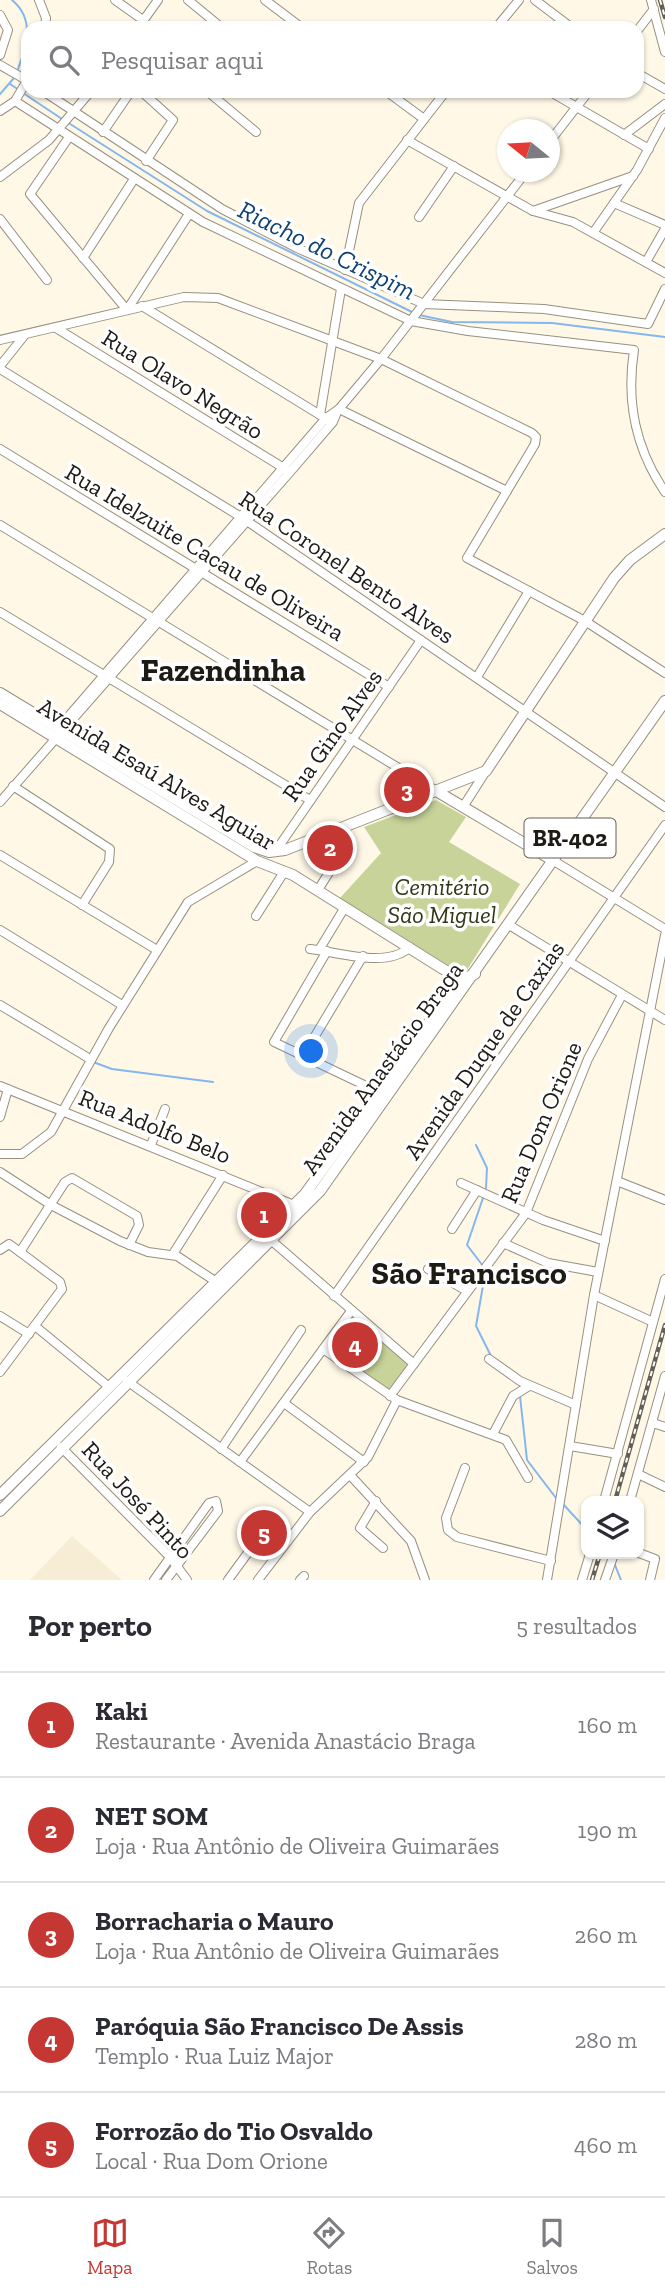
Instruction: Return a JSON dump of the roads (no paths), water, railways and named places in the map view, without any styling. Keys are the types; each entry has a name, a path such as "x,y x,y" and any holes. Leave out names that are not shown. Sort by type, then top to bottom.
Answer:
{"main road":[{"path":"486,771 585,621 630,560 665,534"},
{"name":"Avenida Esaú Alves Aguiar","path":"0,693 58,734"},
{"name":"Avenida Anastácio Braga","path":"0,1511 127,1381 320,1191 339,1158 475,974 665,701"},
{"name":"Avenida Esaú Alves Aguiar","path":"0,704 58,734 159,795 254,847 275,852 294,848 486,771"},
{"path":"438,792 554,861"},
{"name":"Avenida Esaú Alves Aguiar","path":"159,795 257,861 288,873 318,890 451,974"},
{"path":"288,873 287,864 294,848"},
{"path":"257,861 275,852"},
{"path":"451,974 465,978 475,974"},
{"name":"Avenida Anastácio Braga","path":"384,1095 448,996 451,974"},
{"name":"Avenida Anastácio Braga","path":"0,1494 339,1158"}],"street":[{"path":"39,0 46,21"},
{"path":"115,0 138,21"},
{"path":"143,21 158,0"},
{"path":"188,0 214,21"},
{"path":"265,0 293,21"},
{"path":"502,21 519,0"},
{"path":"535,0 563,21"},
{"path":"651,0 665,52"},
{"path":"644,22 654,9"},
{"path":"0,15 8,30 0,55"},
{"path":"0,65 21,85"},
{"path":"644,77 665,89"},
{"path":"0,111 21,89"},
{"path":"32,98 59,130 189,214 411,321 468,331 634,350 630,375 632,415 646,460 665,492"},
{"path":"54,98 222,209 345,270 424,304 536,308 648,324 665,289"},
{"path":"0,177 26,160 59,130 86,98"},
{"path":"103,132 126,98"},
{"path":"146,161 173,120 149,98"},
{"path":"215,98 256,132"},
{"path":"395,98 424,120"},
{"path":"345,270 359,203 441,98"},
{"path":"561,98 649,149"},
{"path":"560,128 584,98"},
{"path":"624,135 665,104"},
{"path":"593,233 634,176 665,118"},
{"path":"69,137 30,194 127,310"},
{"path":"407,140 533,211 567,219 665,273"},
{"path":"419,217 454,166"},
{"path":"533,211 634,176"},
{"path":"83,258 134,179"},
{"path":"0,802 58,734 74,722 107,677 287,470 326,418 339,409 381,359 518,182"},
{"path":"614,203 665,227 646,262"},
{"path":"127,310 189,214"},
{"path":"0,219 47,280"},
{"path":"326,418 341,289"},
{"path":"0,340 184,297 218,298 381,359 537,437 467,558 585,621 665,673"},
{"path":"142,306 326,418"},
{"name":"Rua Olavo Negrão","path":"55,328 287,470"},
{"path":"0,368 25,335"},
{"name":"Rua Coronel Bento Alves","path":"0,368 244,520 665,807"},
{"path":"339,409 507,491"},
{"name":"Rua Idelzuite Cacau de Oliveira","path":"0,449 389,687"},
{"path":"0,525 438,792"},
{"path":"477,677 529,591"},
{"path":"0,612 310,800"},
{"name":"Rua Gino Alves","path":"275,852 421,640"},
{"path":"463,807 486,771"},
{"path":"13,786 110,849 109,862 82,905"},
{"name":"Avenida Duque de Caxias","path":"334,1296 665,825"},
{"path":"318,890 348,842"},
{"path":"0,855 157,950"},
{"path":"0,1154 16,1156 34,1148 51,1132 122,1005 195,895 257,861"},
{"path":"554,861 665,929"},
{"path":"256,916 288,873"},
{"path":"345,907 319,950 274,1042 384,1095"},
{"path":"509,925 665,1020"},
{"path":"0,930 122,1005"},
{"path":"547,1580 561,1509 598,1272 665,935"},
{"path":"319,950 393,958 410,947"},
{"path":"303,1056 363,956"},
{"name":"Rua Dom Orione","path":"258,1580 310,1512 364,1462 380,1438 393,1398 414,1364 526,1213 588,1059 622,995"},
{"path":"0,1005 90,1059"},
{"path":"0,1117 4,1087"},
{"name":"Rua Adolfo Belo","path":"4,1087 294,1205"},
{"path":"151,1145 165,1109"},
{"path":"0,1172 51,1205 129,1245 148,1252 173,1254 215,1282"},
{"path":"173,1254 223,1175"},
{"path":"20,1252 67,1180 72,1178 137,1216 139,1225 129,1245"},
{"path":"617,1181 665,1200"},
{"path":"461,1183 526,1213 605,1241"},
{"path":"452,1229 477,1190"},
{"path":"272,1241 414,1364"},
{"path":"503,1243 548,1262 598,1272"},
{"path":"0,1250 9,1244 63,1286 0,1372"},
{"path":"428,1269 467,1291"},
{"path":"605,1496 665,1279"},
{"path":"594,1295 653,1322"},
{"path":"240,1462 351,1311"},
{"path":"0,1316 29,1334"},
{"path":"35,1326 108,1386"},
{"path":"221,1449 301,1330"},
{"path":"323,1349 393,1398 493,1434 512,1444 528,1479"},
{"path":"489,1359 529,1386 576,1405"},
{"path":"631,1496 665,1376"},
{"path":"127,1381 310,1512"},
{"path":"493,1434 513,1396 529,1386"},
{"path":"284,1403 364,1462"},
{"path":"653,1423 665,1427"},
{"path":"570,1446 618,1454"},
{"name":"Rua José Pinto","path":"61,1447 170,1557 187,1580"},
{"path":"465,1468 446,1518 447,1530 457,1537 551,1561"},
{"path":"638,1474 665,1487"},
{"path":"350,1475 411,1541 424,1580"},
{"path":"154,1580 209,1503 216,1501 218,1511 166,1580"},
{"path":"376,1501 360,1528 383,1548"},
{"path":"228,1580 247,1554"},
{"path":"644,1555 655,1559 650,1580"},
{"path":"582,1580 588,1559"},
{"path":"606,1580 612,1559"}],"waterway":[{"path":"12,0 19,7 25,21"},
{"path":"18,69 21,60"},
{"name":"Riacho do Crispim","path":"0,94 14,78"},
{"name":"Riacho do Crispim","path":"10,84 19,90"},
{"name":"Riacho do Crispim","path":"30,98 62,119"},
{"name":"Riacho do Crispim","path":"67,122 207,211 414,313"},
{"name":"Riacho do Crispim","path":"419,315 452,322 552,323 665,337"},
{"path":"93,1062 112,1069 213,1082"},
{"path":"476,1145 487,1168 486,1188"},
{"path":"483,1198 467,1245 483,1266"},
{"path":"485,1274 476,1326 491,1356"},
{"path":"520,1396 527,1460 556,1498"},
{"path":"563,1504 581,1524"},
{"path":"615,1565 621,1580"}],"railway":[{"path":"660,0 665,17"},
{"path":"616,1496 665,1325"},
{"path":"592,1580 598,1559"}],"place":[{"name":"Borracharia o Mauro","path":"407,790"},
{"name":"NET SOM","path":"330,848"},
{"name":"Kaki","path":"264,1215"},
{"name":"Paróquia São Francisco De Assis","path":"355,1345"},
{"name":"Forrozão do Tio Osvaldo","path":"264,1533"}],"district":[{"name":"Fazendinha","path":"223,670"},
{"name":"São Francisco","path":"469,1273"}],"park label":[{"name":"Cemitério São Miguel","path":"442,900"}]}
